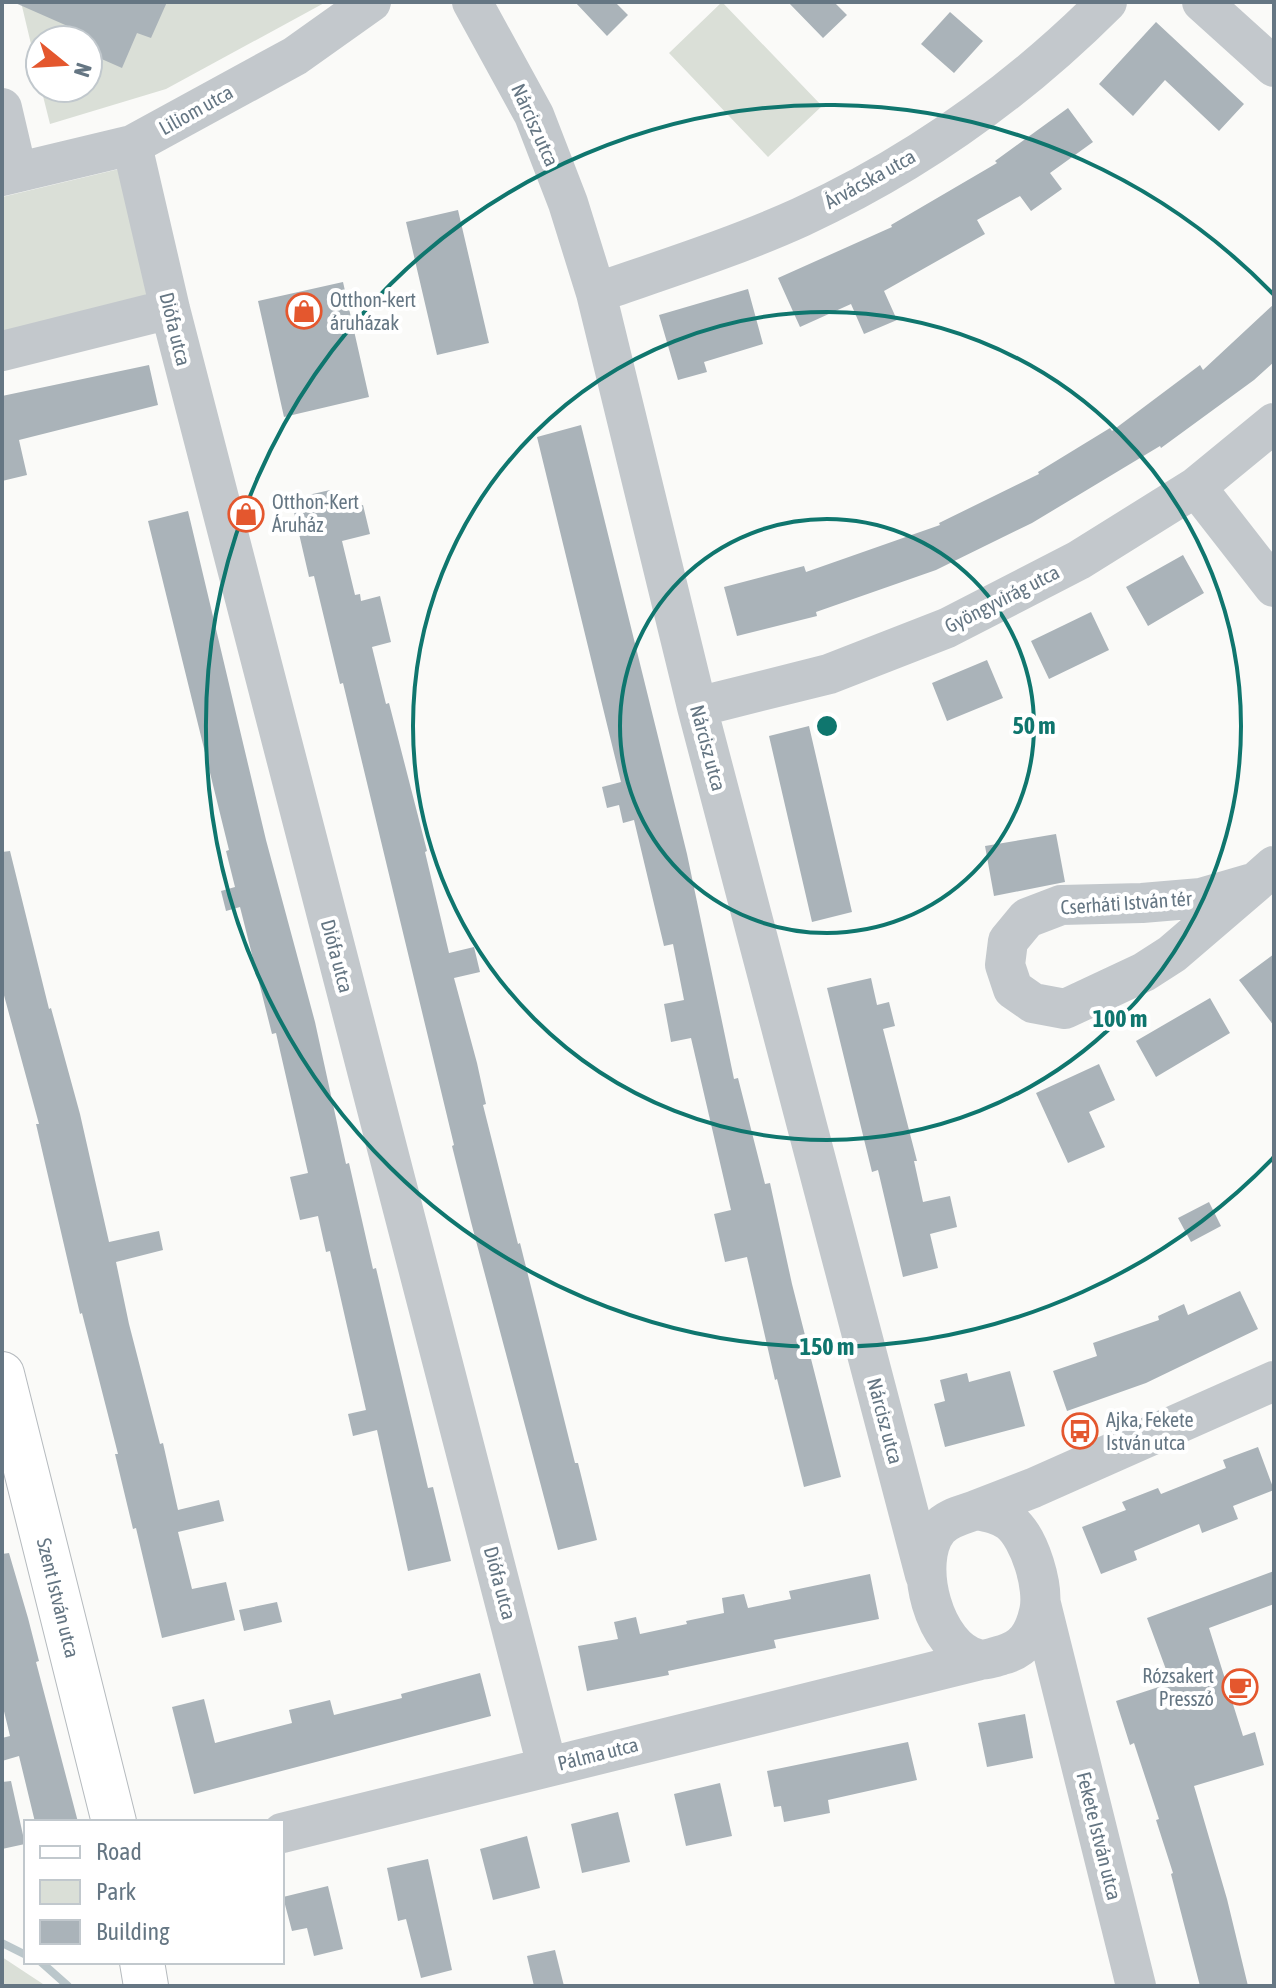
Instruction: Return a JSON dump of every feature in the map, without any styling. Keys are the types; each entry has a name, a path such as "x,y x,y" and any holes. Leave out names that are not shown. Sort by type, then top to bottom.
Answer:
{"main road":[{"name":"Szent István utca","path":"2,1374 114,1820"},
{"path":"142,1964 146,1986"}],"street":[{"name":"Liliom utca","path":"10,174 132,145 295,56 371,2"},
{"name":"Nárcisz utca","path":"472,2 534,115 568,203 596,293 697,707 922,1519 925,1575 941,1629"},
{"name":"Árvácska utca","path":"596,293 707,255 801,217 893,169 983,111 1062,46 1107,2"},
{"path":"1202,2 1274,67"},
{"path":"2,108 10,174"},
{"name":"Diófa utca","path":"132,145 170,309 547,1766"},
{"path":"2,351 170,309"},
{"name":"Gyöngyvirág utca","path":"697,707 829,674 947,628 1079,560 1196,487 1274,423"},
{"path":"1196,487 1274,587"},
{"name":"Cserháti István tér","path":"1265,874 1172,954 1144,972 1065,1009 1033,1003 1013,989 1005,965 1008,941 1027,918 1061,905 1201,898 1265,874"},
{"path":"922,1519 994,1517 1033,1488 1274,1381"},
{"path":"994,1517 1024,1539 1033,1559 1041,1604 1035,1632 1023,1646 1062,1685"},
{"name":"Fekete István utca","path":"1041,1604 1136,1986"},
{"path":"914,1675 941,1629 959,1650 980,1660"},
{"name":"Pálma utca","path":"284,1832 1007,1654 1023,1646"}],"green space":[{"path":"21,2 326,2 166,89 50,124 45,104 104,104 104,24 26,24"},
{"path":"722,2 822,106 768,157 669,53"},
{"path":"119,169 151,304 2,340 2,197"},
{"path":"2,1957 46,1986 2,1986"}],"building":[{"path":"13,2 167,2 151,38 137,33 122,68 104,60 104,24 63,24"},
{"path":"575,2 615,2 628,15 607,36"},
{"path":"788,2 834,2 847,15 823,38"},
{"path":"950,12 983,41 954,73 921,44"},
{"path":"1156,22 1244,104 1219,131 1165,80 1133,116 1099,84"},
{"path":"1068,108 1093,142 1050,173 1062,189 1031,211 1020,196 977,220 985,234 884,291 897,320 864,334 851,304 800,327 778,278 892,227 997,163 995,161"},
{"path":"458,210 489,343 437,355 406,222"},
{"path":"343,282 369,397 284,417 258,301"},
{"path":"748,289 763,344 704,362 707,372 678,380 659,315"},
{"path":"1274,304 1274,362 1161,448 1032,523 936,570 816,612 817,616 737,636 724,587 804,566 806,572 940,525 1039,474 1110,428 1112,431 1200,365 1203,370"},
{"path":"149,365 158,405 19,440 27,475 2,481 2,396"},
{"path":"581,425 687,854 734,1079 738,1078 765,1184 770,1183 841,1477 804,1487 775,1380 747,1257 725,1262 714,1214 731,1210 691,1038 671,1042 664,1004 684,1000 673,944 664,946 634,820 623,823 619,805 607,808 602,787 621,782 537,437"},
{"path":"330,490 335,511 363,505 370,534 342,541 355,595 360,594 361,601 380,596 391,642 372,647 427,851 449,953 474,947 480,972 454,978 477,1063 486,1104 483,1105 518,1244 597,1540 558,1550 452,1146 343,683 340,684 314,576 309,577 291,499"},
{"path":"188,511 266,840 315,1022 346,1164 349,1163 373,1269 376,1268 428,1488 433,1487 451,1561 408,1571 377,1430 353,1436 348,1414 366,1410 330,1251 326,1252 318,1216 300,1220 290,1177 308,1173 276,1033 272,1034 240,907 226,911 221,891 235,887 226,851 229,850 148,521"},
{"path":"1183,555 1204,593 1148,626 1126,587"},
{"path":"1091,612 1109,650 1049,679 1031,641"},
{"path":"987,660 1003,698 947,721 932,683"},
{"path":"809,726 852,912 812,922 769,736"},
{"path":"1056,834 1065,882 994,896 985,846"},
{"path":"10,851 49,1009 80,1114 109,1242 159,1231 163,1250 116,1262 129,1324 160,1444 163,1443 178,1510 219,1500 224,1521 178,1532 192,1589 226,1582 235,1620 162,1638 115,1454 118,1454 80,1314 36,1124 39,1124 2,988 2,852"},
{"path":"1274,954 1274,1026 1239,980"},
{"path":"871,978 877,1005 889,1002 895,1026 883,1029 917,1161 914,1161 923,1202 950,1196 957,1227 930,1234 938,1268 903,1277 878,1170 872,1172 827,988"},
{"path":"1210,998 1230,1033 1156,1077 1136,1041"},
{"path":"1099,1064 1115,1100 1089,1112 1105,1147 1068,1163 1036,1093"},
{"path":"1209,1202 1221,1226 1191,1242 1178,1218"},
{"path":"1240,1291 1258,1329 1146,1383 1067,1411 1053,1371 1097,1356 1093,1343 1159,1320 1158,1316 1184,1304 1188,1315"},
{"path":"1010,1371 1025,1426 945,1447 934,1404 945,1401 940,1380 967,1373 969,1382"},
{"path":"1258,1447 1274,1490 1233,1506 1238,1519 1202,1533 1199,1524 1134,1551 1137,1560 1101,1574 1082,1527 1126,1510 1122,1502 1158,1488 1161,1494 1226,1468 1223,1460"},
{"path":"9,1553 28,1618 39,1661 36,1662 77,1820 35,1820 19,1756 2,1761 2,1738 10,1736 2,1703 2,1554"},
{"path":"1274,1571 1274,1604 1209,1628 1243,1736 1255,1732 1264,1765 1194,1786 1227,1899 1248,1986 1200,1986 1173,1873 1156,1820 1159,1819 1134,1743 1130,1745 1116,1701 1171,1683 1147,1618"},
{"path":"870,1574 879,1619 774,1640 776,1648 668,1671 669,1675 587,1691 578,1646 618,1639 614,1622 636,1617 640,1634 724,1613 722,1598 744,1594 748,1608 791,1599 789,1591"},
{"path":"277,1602 282,1622 244,1631 239,1610"},
{"path":"480,1673 491,1716 194,1794 172,1707 204,1699 215,1743 292,1723 289,1710 330,1700 334,1715 402,1698 401,1694"},
{"path":"1025,1714 1033,1758 987,1767 978,1723"},
{"path":"908,1742 917,1780 828,1800 830,1813 784,1822 781,1806 774,1807 767,1771"},
{"path":"11,1781 24,1844 2,1849 2,1782"},
{"path":"720,1783 732,1836 686,1846 674,1794"},
{"path":"618,1812 630,1862 582,1873 571,1824"},
{"path":"527,1836 540,1888 493,1900 480,1849"},
{"path":"428,1859 452,1970 421,1978 406,1919 398,1921 387,1868"},
{"path":"328,1886 343,1949 314,1956 307,1928 292,1931 284,1897"},
{"path":"555,1950 564,1986 534,1986 527,1956"}],"waterway":[{"path":"2,1943 24,1954"},
{"path":"43,1964 68,1986"}],"place":[{"name":"Otthon-kert áruházak","path":"304,311"},
{"name":"Otthon-Kert Áruház","path":"246,514"},
{"name":"Ajka, Fekete István utca","path":"1080,1431"},
{"name":"Rózsakert Presszó","path":"1240,1687"}]}
